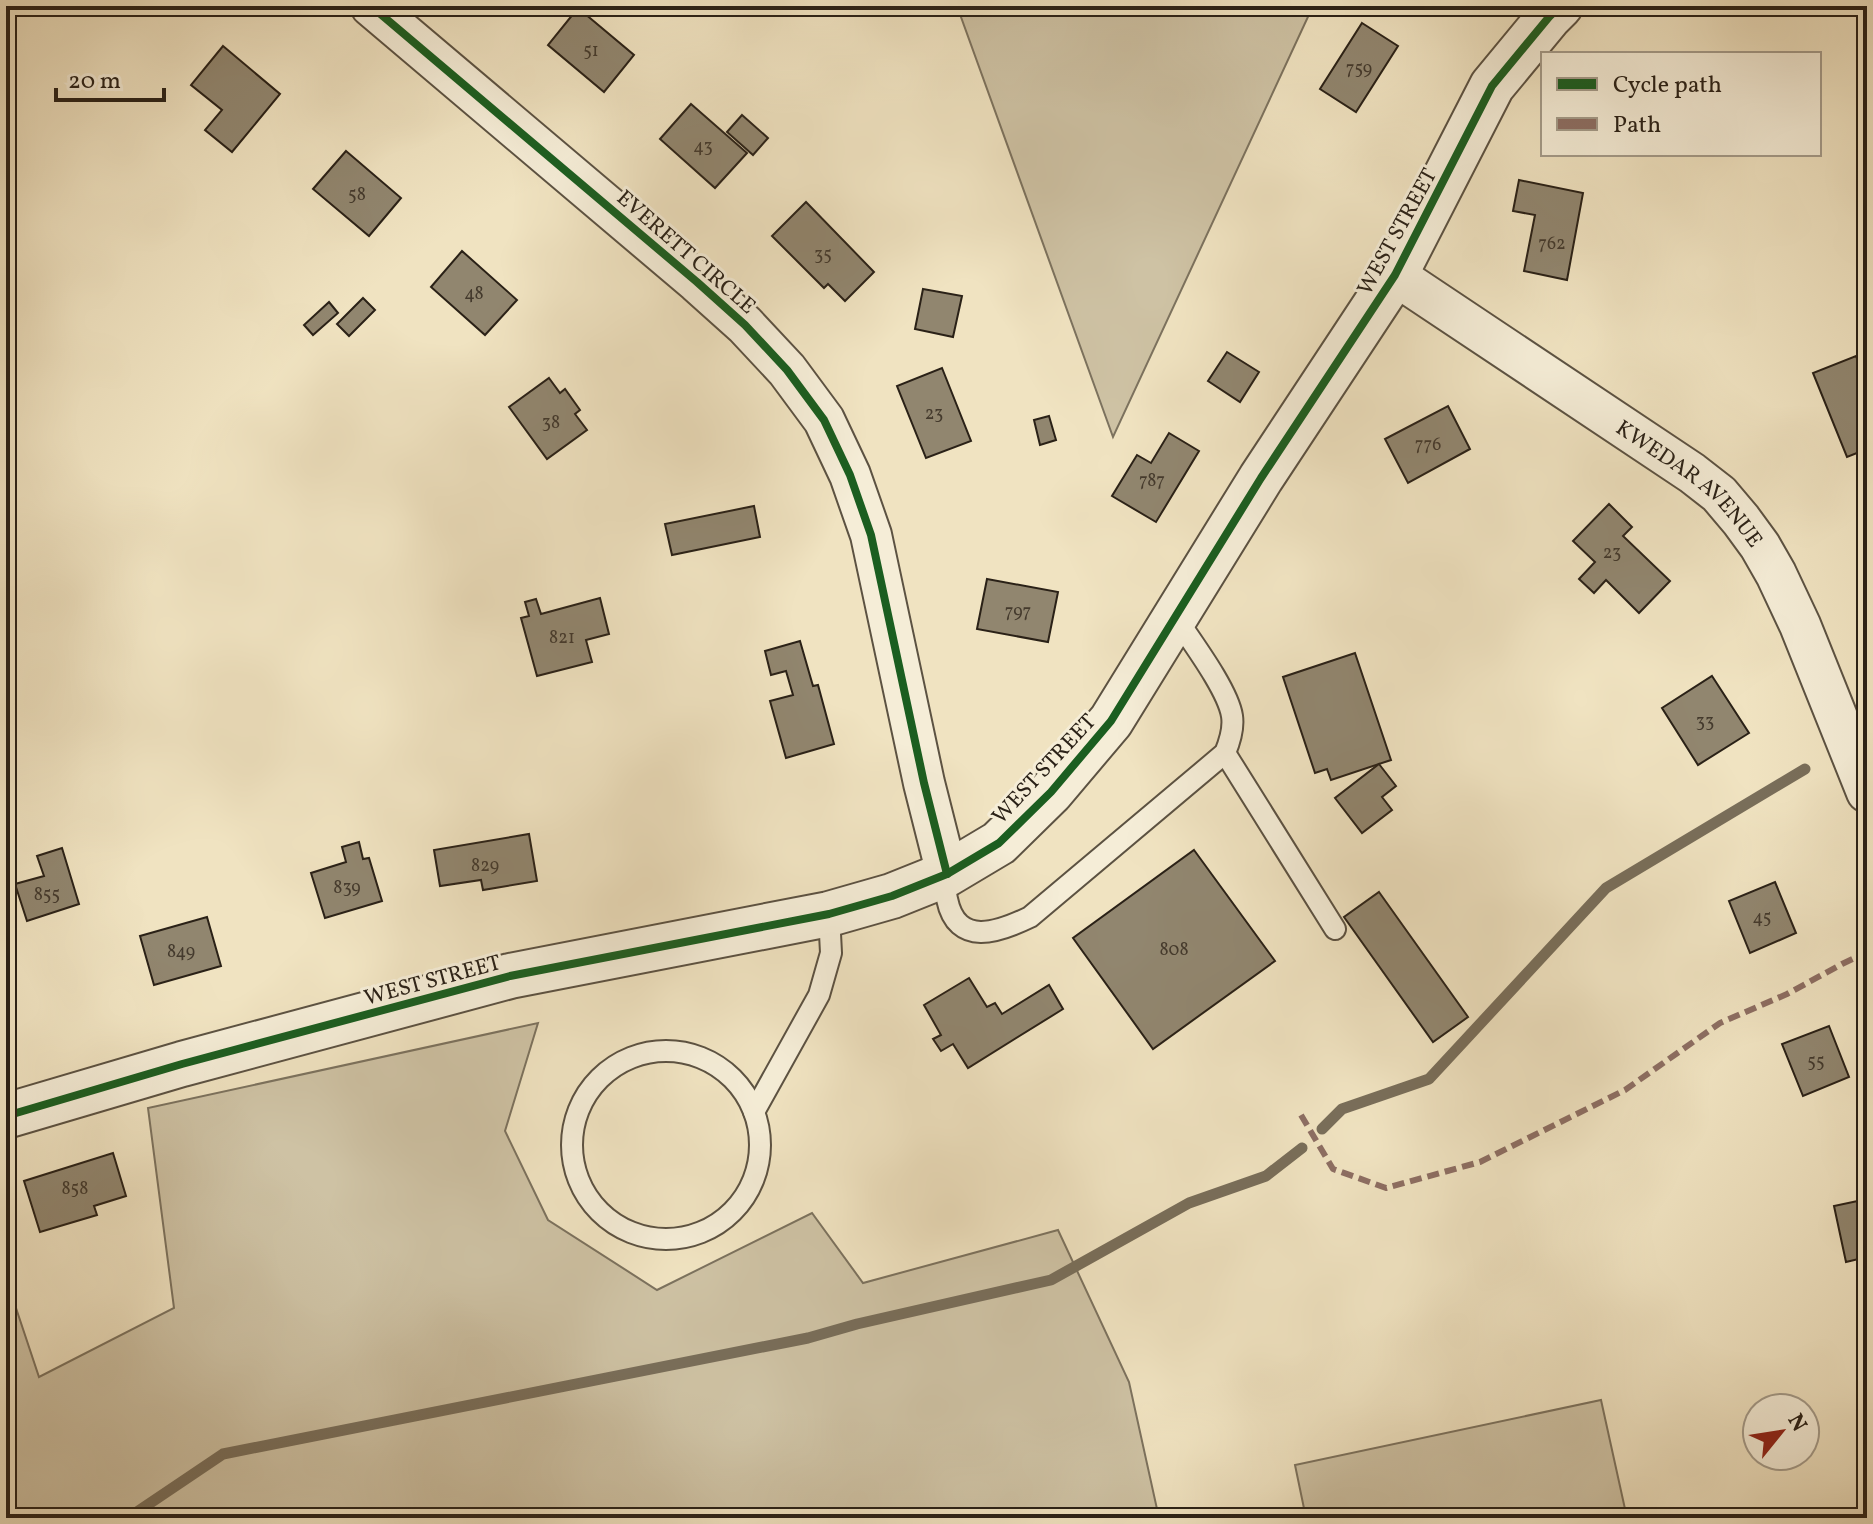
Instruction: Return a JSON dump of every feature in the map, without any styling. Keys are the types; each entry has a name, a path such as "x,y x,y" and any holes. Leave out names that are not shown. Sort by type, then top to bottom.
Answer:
{"street":[{"name":"EVERETT CIRCLE","path":"371,6 745,325 787,370 824,420 850,475 871,535 924,783 947,874"},
{"name":"WEST STREET","path":"6,1116 182,1064 510,976 829,914 892,896 947,874 999,843 1051,792 1111,721 1261,478 1395,275 1492,86 1560,6"},
{"name":"KWEDAR AVENUE","path":"1395,275 1719,494 1760,546 1782,586 1867,792"}],"lane":[{"path":"947,874 946,899 954,917 967,930 986,933 1005,929 1030,917 1225,753 1232,735 1232,716 1225,694 1176,618"},
{"path":"1225,753 1335,929"},
{"path":"754,1112 740,1086 718,1066 690,1053 658,1050 626,1058 600,1077 581,1103 572,1135 574,1167 588,1197 610,1221 640,1236 669,1239 698,1234 724,1219 744,1197 757,1171 760,1141 754,1112 819,995 831,953 829,914"}],"shaded area":[{"path":"957,6 1313,6 1113,437"},
{"path":"538,1023 505,1131 548,1220 657,1290 812,1213 863,1283 1058,1230 1129,1382 1159,1518 6,1518 6,1278 39,1377 174,1308 148,1108"},
{"path":"1601,1400 1627,1518 1306,1518 1295,1465"}],"building":[{"path":"578,8 634,55 604,92 548,45"},
{"path":"1362,23 1398,46 1356,112 1320,89"},
{"path":"223,46 280,94 232,152 205,130 222,110 191,85"},
{"path":"691,104 747,153 715,188 660,139"},
{"path":"742,115 768,138 753,155 727,132"},
{"path":"346,151 401,198 369,236 313,189"},
{"path":"1519,180 1583,193 1567,280 1524,271 1535,215 1513,211"},
{"path":"806,202 874,272 845,301 828,284 824,288 772,236"},
{"path":"462,251 517,300 485,335 431,287"},
{"path":"923,289 962,296 953,337 915,329"},
{"path":"363,298 375,310 349,336 337,324"},
{"path":"329,302 338,313 313,335 304,325"},
{"path":"1227,352 1259,372 1240,402 1208,381"},
{"path":"1856,356 1867,383 1867,449 1847,457 1813,373"},
{"path":"942,368 971,441 926,458 897,386"},
{"path":"549,378 560,393 565,389 580,410 575,414 587,430 547,459 509,407"},
{"path":"1448,406 1470,449 1408,483 1385,439"},
{"path":"1049,416 1056,440 1040,445 1034,420"},
{"path":"1169,433 1199,451 1156,522 1112,496 1137,455 1151,463"},
{"path":"1609,504 1632,527 1623,536 1670,581 1639,613 1606,580 1594,593 1579,579 1595,562 1573,541"},
{"path":"754,506 760,537 672,555 665,524"},
{"path":"987,579 1058,592 1048,642 977,629"},
{"path":"600,598 609,634 586,640 592,662 537,676 521,618 529,616 525,602 536,599 541,614"},
{"path":"800,641 813,686 818,685 834,744 786,758 770,701 793,695 786,671 771,675 765,651"},
{"path":"1355,653 1391,760 1331,780 1327,769 1315,773 1283,677"},
{"path":"1712,676 1749,733 1698,765 1662,708"},
{"path":"1379,764 1396,786 1382,797 1392,810 1362,833 1335,798"},
{"path":"529,834 537,881 483,890 481,880 440,886 434,850"},
{"path":"359,842 363,859 369,858 382,901 325,918 311,873 346,862 342,847"},
{"path":"62,848 79,904 27,921 15,884 44,876 37,856"},
{"path":"1194,850 1275,961 1153,1049 1073,938"},
{"path":"1775,882 1796,933 1750,953 1729,901"},
{"path":"1379,892 1468,1017 1433,1042 1344,917"},
{"path":"207,917 221,966 154,985 140,936"},
{"path":"969,978 987,1007 995,1003 1002,1014 1049,985 1063,1009 968,1068 953,1044 941,1051 933,1039 941,1035 924,1005"},
{"path":"1829,1026 1849,1077 1803,1096 1782,1044"},
{"path":"113,1153 126,1196 94,1206 97,1215 40,1232 24,1181"},
{"path":"1867,1199 1867,1257 1846,1262 1834,1206"}],"waterway":[{"path":"1322,1129 1342,1109 1429,1079 1606,888 1805,769"},
{"path":"128,1518 223,1454 808,1338 1051,1280 1189,1203 1266,1176 1302,1148"}],"marked path":[{"path":"1301,1115 1333,1169 1386,1188 1480,1162 1625,1090 1720,1023 1787,994 1867,952"}],"cycle path":[{"path":"371,6 745,325 787,370 824,420 850,475 871,535 924,783 947,874"},
{"path":"6,1116 182,1064 510,976 829,914 892,896 947,874 999,843 1051,792 1111,721 1261,478 1395,275 1492,86 1560,6"}]}
